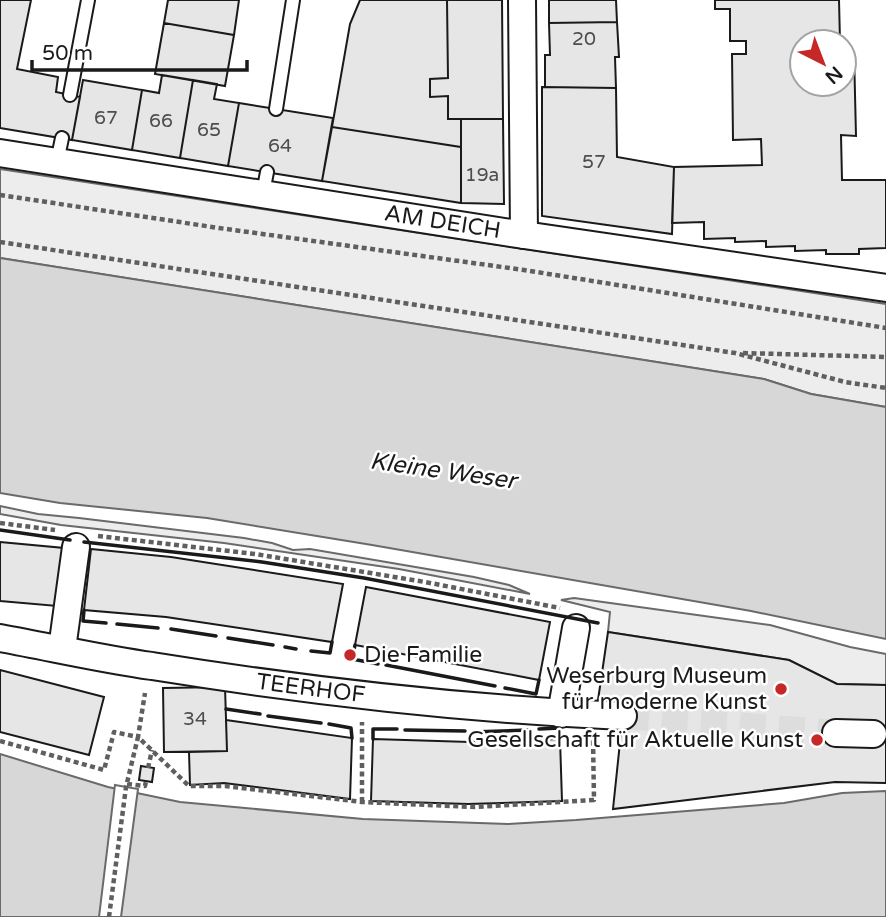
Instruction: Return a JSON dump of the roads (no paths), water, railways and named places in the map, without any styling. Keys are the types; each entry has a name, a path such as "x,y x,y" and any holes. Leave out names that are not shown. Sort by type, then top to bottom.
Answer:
{"street":[{"path":"522,0 524,235"},
{"name":"AM DEICH","path":"0,153 60,150 265,183 524,235 886,288"},
{"path":"62,649 76,538"},
{"path":"561,714 569,618"},
{"name":"TEERHOF","path":"0,638 149,666 362,696 561,714 623,716"},
{"path":"836,733 873,734"}],"lane":[{"path":"70,95 88,0"},
{"path":"276,109 293,0"}],"water":[{"name":"Kleine Weser","path":"0,258 764,379 811,394 886,407 886,639 751,611 372,545 207,518 60,503 0,493"},
{"path":"0,754 108,787 180,802 363,819 508,824 784,803 842,793 886,791 886,917 0,917"}],"tunnel":[{"path":"623,716 836,733"}],"place":[{"name":"Die Familie","path":"350,655"},
{"name":"Weserburg Museum für moderne Kunst","path":"781,689"},
{"name":"Gesellschaft für Aktuelle Kunst","path":"817,740"}]}
